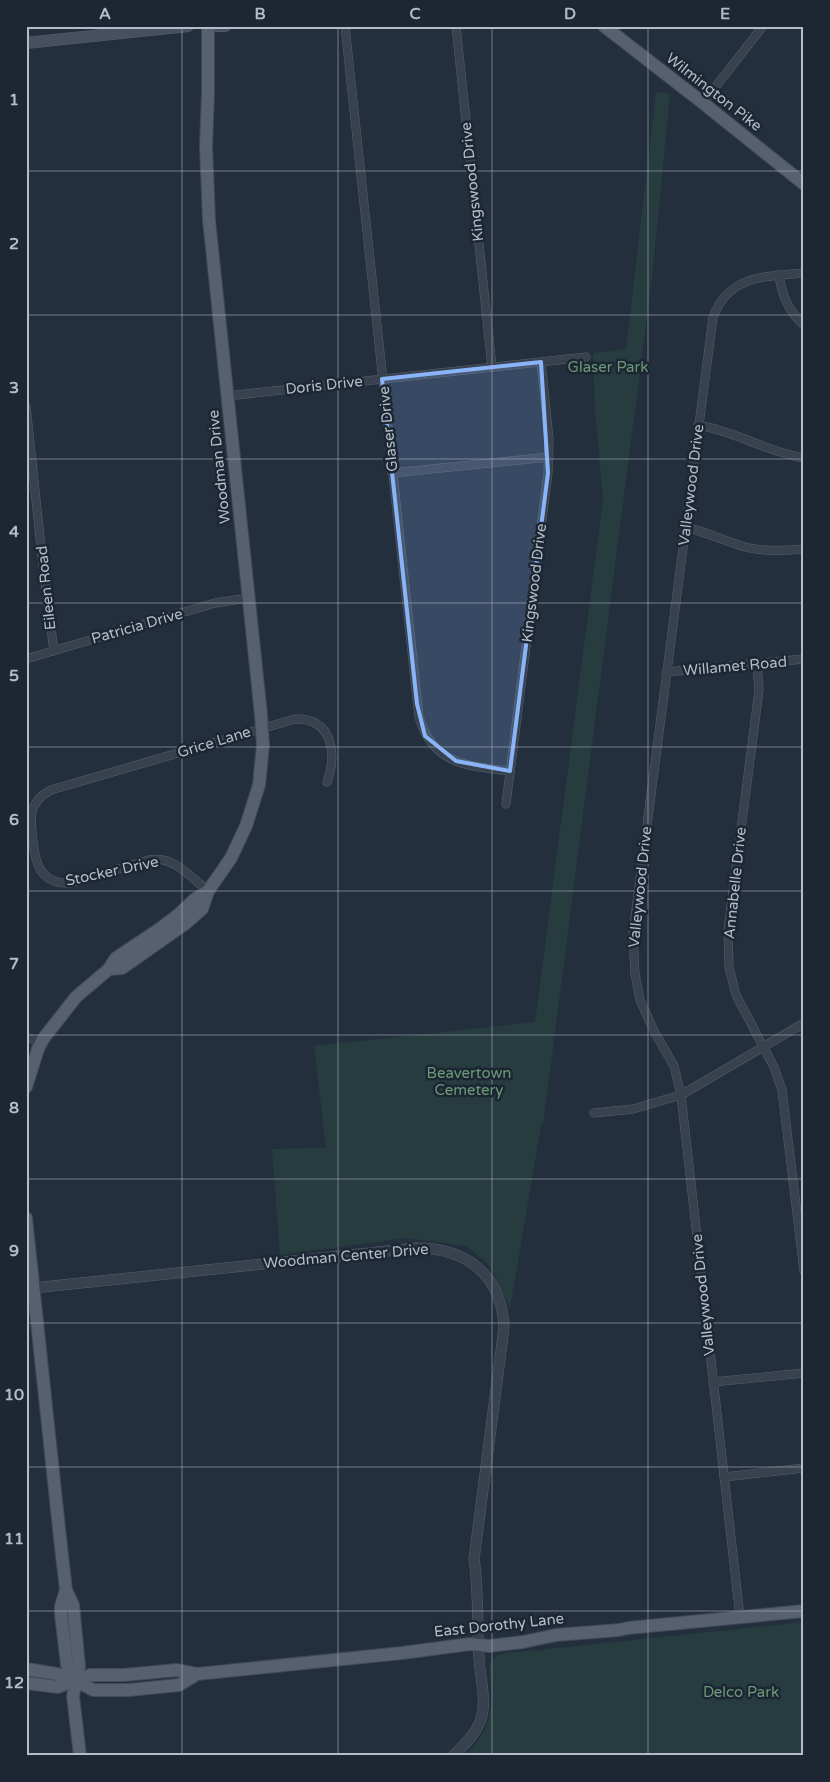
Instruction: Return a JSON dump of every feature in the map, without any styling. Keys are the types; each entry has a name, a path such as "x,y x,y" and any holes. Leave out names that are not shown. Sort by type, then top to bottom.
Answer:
{"main road":[{"path":"26,43 188,26"},
{"name":"Woodman Drive","path":"26,1087 42,1042 56,1020 76,997 109,969 122,968 186,924 202,908 208,891 231,858 246,826 254,804 261,769 262,728 208,220 206,174 208,26"},
{"path":"213,26 225,26"},
{"name":"Wilmington Pike","path":"604,26 804,184"},
{"path":"26,1218 66,1590 61,1606 66,1664 75,1680 73,1696 80,1756"},
{"name":"East Dorothy Lane","path":"26,1683 58,1688 90,1675 124,1675 177,1670 197,1674 402,1653 470,1644 497,1645 556,1635 804,1611"},
{"name":"East Dorothy Lane","path":"26,1669 57,1674 75,1680"}],"street":[{"name":"Glaser Drive","path":"345,26 417,704 422,728 436,748 456,761 472,766 510,771"},
{"name":"Kingswood Drive","path":"456,26 492,367"},
{"path":"703,103 763,26"},
{"name":"Valleywood Drive","path":"740,1617 681,1095 674,1066 654,1031 640,1000 632,951 633,924 711,327 716,309 722,299 735,286 756,278 804,273"},
{"path":"780,275 788,307 804,325"},
{"name":"Doris Drive","path":"228,396 586,357"},
{"name":"Kingswood Drive","path":"506,804 549,456 541,362"},
{"name":"Eileen Road","path":"26,406 54,651"},
{"path":"698,425 710,427 774,450 804,458"},
{"path":"392,473 549,456"},
{"path":"686,527 746,547 776,550 804,549"},
{"name":"Patricia Drive","path":"26,659 215,604 248,598"},
{"name":"Willamet Road","path":"666,672 804,659"},
{"name":"Annabelle Drive","path":"757,664 760,690 730,910 728,954 736,995 779,1078 782,1090 804,1271"},
{"name":"Grice Lane","path":"51,790 262,728 302,719 314,722 328,736 332,754 327,782"},
{"name":"Stocker Drive","path":"51,790 36,803 30,822 36,862 43,874 50,879 71,883 149,860 162,859 174,864 208,891"},
{"path":"594,1113 634,1109 681,1095 804,1023"},
{"path":"26,1037 42,1042"},
{"name":"Woodman Center Drive","path":"34,1288 416,1248 444,1250 471,1262 487,1277 498,1295 504,1328 474,1559 477,1578 479,1645 484,1708 479,1724 472,1735 453,1756"},
{"path":"713,1382 804,1373"},
{"path":"724,1477 804,1468"}],"highlighted area":[{"path":"541,362 548,473 510,771 456,761 425,736 417,704 382,379"}],"green space":[{"path":"656,92 670,94 652,278 544,1118 541,1126 510,1308 495,1275 486,1262 466,1246 406,1238 280,1255 272,1149 326,1148 314,1046 535,1022 603,500 595,410 593,353 626,349"},
{"name":"Delco Park","path":"804,1622 804,1756 464,1756 482,1735 487,1725 491,1703 489,1664 499,1654 535,1650 541,1652 547,1649"}],"park label":[{"name":"Glaser Park","path":"608,367"},
{"name":"Beavertown Cemetery","path":"469,1082"}]}
